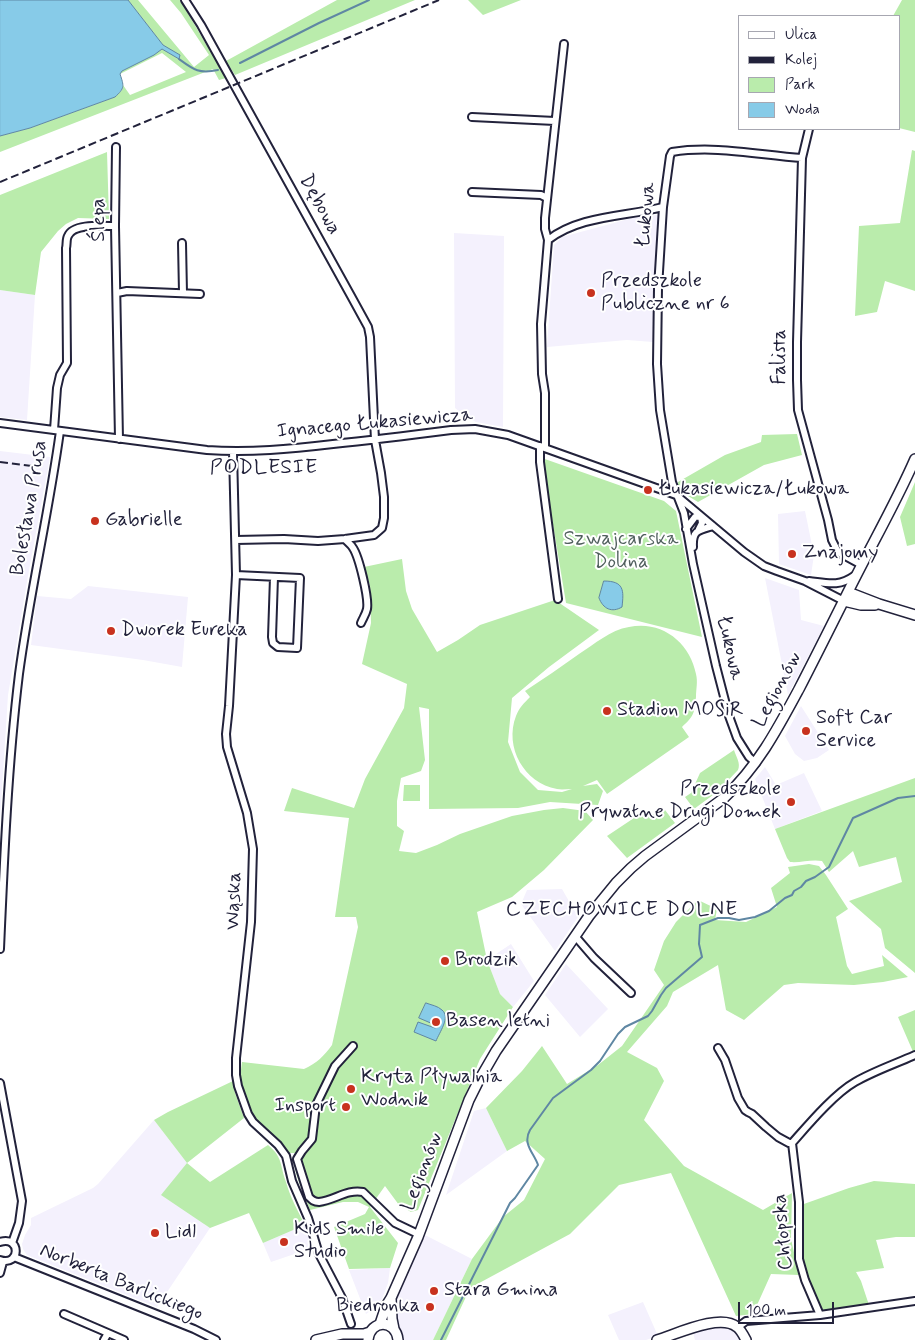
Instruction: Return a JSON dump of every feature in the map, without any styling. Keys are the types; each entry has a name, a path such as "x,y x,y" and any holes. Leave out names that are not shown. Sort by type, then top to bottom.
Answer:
{"street":[{"name":"Dębowa","path":"186,0 368,327 372,354 375,440 384,489 382,528 374,535 345,539 318,541 284,539 236,540"},
{"path":"558,599 540,462 543,447 544,392 541,324 548,240 545,223 547,198 564,44"},
{"path":"472,117 555,120"},
{"name":"Falista","path":"809,130 802,158 796,380 798,410 832,540 838,552 862,565"},
{"name":"Ślepa","path":"116,147 115,226 119,439"},
{"name":"Łukowa","path":"756,763 749,757 740,742 729,716 693,564 682,507 672,482 660,410 658,364 658,288 663,207 672,152 712,149 802,158"},
{"path":"472,192 541,195 547,198"},
{"path":"548,240 559,232 576,226 663,207"},
{"name":"Bolesława Prusa","path":"0,949 13,733 20,673 55,466 57,388 60,374 67,362 66,248 68,236 72,230 78,227 115,226"},
{"path":"182,243 183,293"},
{"path":"116,293 127,291 200,294"},
{"name":"Ignacego Łukasiewicza","path":"0,423 233,452 268,451 451,430 475,429 508,435 676,495 744,552 764,566 846,596"},
{"name":"Wąska","path":"233,452 236,575 226,734 227,747 247,813 253,849 252,922 236,1058 236,1075 242,1101 253,1122 278,1145 286,1159 292,1181 308,1218 324,1266 342,1298 351,1324"},
{"name":"Legionów","path":"380,1324 418,1234 463,1116 478,1082 496,1051 575,936 605,896 631,868 724,798 756,763 776,732 915,459"},
{"path":"686,529 695,517 701,516"},
{"name":"Łukowa","path":"693,564 692,541 702,523 701,516"},
{"path":"699,529 713,526"},
{"path":"345,539 357,556 366,593 367,610 361,623"},
{"path":"857,574 847,582 838,584 846,596 915,615"},
{"path":"236,575 300,578 298,648 278,647 273,643 274,577"},
{"name":"Ignacego Łukasiewicza","path":"805,581 838,584"},
{"path":"575,936 594,958 631,993"},
{"path":"353,1046 335,1066 316,1105 312,1139 297,1159 308,1197 318,1202 348,1192 364,1192 395,1223 418,1234"},
{"path":"718,1048 725,1060 738,1098 745,1110 778,1137 792,1144 808,1124 845,1088 915,1055"},
{"path":"0,1083 22,1201 19,1223 12,1243"},
{"name":"Chłopska","path":"792,1144 799,1202 799,1259 805,1280 820,1315"},
{"path":"286,1159 297,1159"},
{"path":"0,1242 12,1243 16,1248 14,1257 9,1261 1,1261 0,1273"},
{"name":"Norberta Barlickiego","path":"14,1257 148,1310 216,1340"},
{"name":"Legionów","path":"391,1298 392,1319 398,1340"},
{"path":"738,1327 746,1321 820,1315 915,1301"},
{"path":"64,1314 124,1340"},
{"path":"658,1340 705,1324 718,1322 729,1323 738,1327 746,1340"},
{"path":"316,1340 342,1334 364,1334 369,1336 372,1329 380,1324 394,1329"},
{"path":"104,1340 108,1333"},
{"path":"334,1337 358,1340"}],"shaded area":[{"name":"Przedszkole Publiczne nr 6","path":"658,215 653,342 627,340 547,347 554,245 562,237 636,217"},
{"path":"454,233 504,236 503,427 476,422 455,408"},
{"path":"0,290 35,295 27,420 0,417"},
{"path":"0,451 50,457 8,695 0,820"},
{"path":"805,511 814,555 811,575 779,564 778,514"},
{"path":"765,578 799,590 801,620 824,626 788,695"},
{"path":"88,586 188,597 182,667 31,645 37,596 71,599"},
{"path":"801,706 829,750 817,758 804,761 795,754 785,736"},
{"name":"Przedszkole Prywatne Drugi Domek","path":"765,767 776,785 804,773 822,811 775,829 755,779"},
{"path":"562,889 578,917 555,951 521,904 527,890"},
{"path":"511,944 534,981 513,1007 500,994 487,960"},
{"path":"566,964 608,1009 580,1037 545,995"},
{"path":"486,1108 507,1151 446,1195 474,1111"},
{"path":"154,1120 187,1163 204,1224 210,1228 157,1307 27,1255 22,1244 31,1225 31,1218 93,1188"},
{"path":"305,1225 312,1248 271,1262 263,1243"},
{"path":"425,1235 472,1259 433,1340 403,1340 395,1321 396,1300"},
{"path":"390,1268 388,1283 382,1299 377,1306 366,1314 349,1270"},
{"path":"643,1302 658,1336 646,1340 619,1340 608,1315"},
{"path":"719,1326 731,1327 738,1332 742,1340 695,1340 693,1333"}],"green space":[{"path":"128,0 138,0 194,67 209,55 170,0 180,0 226,78 219,80 213,69 0,152 0,136 30,128 115,97 122,90 123,85 130,95 186,72 162,53 120,74 122,71 162,49 179,58 163,45"},
{"path":"337,0 415,0 235,75 226,61"},
{"path":"468,0 521,0 483,15"},
{"path":"902,0 915,0 915,132 900,128 900,15 894,15"},
{"path":"912,150 915,151 915,291 885,281 877,312 855,316 859,226 900,223"},
{"path":"107,152 109,219 78,218 66,224 58,231 41,252 35,295 0,290 0,195"},
{"path":"797,434 802,455 764,465 698,502 678,490 678,482 725,455 761,442 762,435"},
{"name":"Szwajcarska Dolina","path":"542,458 664,501 676,511 702,637 566,603"},
{"path":"915,482 915,544 907,546 900,517"},
{"path":"402,559 406,591 412,609 437,652 480,625 555,600 599,630 549,667 512,698 508,742 520,772 538,790 562,792 572,789 559,789 545,785 526,771 520,762 515,751 513,728 519,710 530,697 525,691 609,634 629,627 641,626 663,630 672,636 688,652 693,663 697,677 696,697 693,714 682,727 689,737 607,794 597,780 583,786 597,784 603,791 598,805 550,802 518,808 429,809 429,709 419,707 425,760 421,771 401,778 397,801 397,826 404,831 399,851 416,853 460,834 512,816 544,810 563,808 585,811 593,820 544,870 512,897 477,912 487,960 500,994 513,1007 480,1059 418,1210 411,1212 399,1205 385,1186 370,1207 398,1243 390,1268 349,1269 334,1227 365,1214 369,1207 358,1202 343,1202 310,1210 296,1173 295,1153 288,1153 255,1120 244,1096 240,1077 242,1062 304,1069 320,1059 332,1045 358,927 356,917 335,917 349,818 284,811 292,788 354,808 365,779 404,708 407,684 362,664 371,623 370,585 364,567"},
{"path":"734,750 739,762 738,770 717,792 694,809 685,797 691,793 700,773"},
{"path":"915,778 915,973 885,948 881,929 849,901 902,882 896,857 859,867 853,851 829,872 822,861 790,862 775,829"},
{"path":"404,785 420,785 420,801 403,801"},
{"path":"665,810 675,823 627,858 607,836 640,814 659,814"},
{"path":"809,864 819,866 848,909 836,917 847,966 852,974 884,966 882,955 908,977 854,985 798,983 784,985 744,1020 726,1010 718,965 673,992 667,1006 627,1052 657,1068 664,1081 644,1120 684,1166 763,1210 792,1193 791,1239 799,1275 771,1274 753,1314 736,1316 671,1173 619,1185 570,1234 470,1288 446,1340 433,1340 472,1259 503,1217 524,1200 545,1159 525,1141 507,1151 486,1108 522,1071 542,1046 567,1084 598,1065 622,1046 664,985 654,970 664,941 676,922 698,900 717,909 715,920 746,922 777,907 771,888 790,873 788,867"},
{"path":"915,1010 915,1053 914,1054 898,1017"},
{"path":"233,1081 235,1093 244,1118 187,1163 154,1120"},
{"path":"268,1145 279,1158 294,1204 305,1225 263,1243 249,1213 210,1228 161,1195 187,1163 210,1182"},
{"path":"874,1181 915,1184 915,1237 876,1240 884,1268 856,1272 869,1305 821,1314 807,1280 801,1259 801,1205"}],"water":[{"path":"0,0 128,0 163,45 180,55 179,59 162,49 122,71 120,74 123,87 115,97 30,128 0,136"},
{"path":"604,581 611,581 619,585 623,596 622,607 611,610 603,605 599,598"},
{"name":"Basen letni","path":"426,1003 439,1008 444,1013 445,1021 436,1041 414,1032 418,1022 435,1028 439,1026 436,1022 433,1024 419,1018"}],"waterway":[{"path":"240,63 369,0"},
{"path":"179,59 197,70 206,72 218,70"},
{"path":"441,1340 510,1203 538,1165 527,1140 530,1130 553,1098 591,1070 600,1061 618,1034 625,1027 648,1016 666,988 702,957 699,944 700,925 718,918 739,920 755,917 769,911 785,898 792,895 806,881 829,867 853,818 898,798 915,796"}],"railway":[{"path":"0,182 439,0"},
{"path":"0,462 32,466"}],"place":[{"name":"Przedszkole Publiczne nr 6","path":"591,293"},
{"name":"Łukasiewicza/Łukowa","path":"648,490"},
{"name":"Gabrielle","path":"95,521"},
{"name":"Znajomy","path":"792,554"},
{"name":"Dworek Eureka","path":"111,631"},
{"name":"Stadion MOSiR","path":"607,711"},
{"name":"Soft Car Service","path":"806,731"},
{"name":"Przedszkole Prywatne Drugi Domek","path":"791,802"},
{"name":"Brodzik","path":"445,961"},
{"name":"Basen letni","path":"436,1022"},
{"name":"Kryta Pływalnia Wodnik","path":"351,1089"},
{"name":"Insport","path":"346,1107"},
{"name":"Lidl","path":"155,1233"},
{"name":"Kids Smile Studio","path":"284,1242"},
{"name":"Stara Gmina","path":"434,1291"},
{"name":"Biedronka","path":"430,1307"}],"district":[{"name":"PODLESIE","path":"264,469"},
{"name":"CZECHOWICE DOLNE","path":"622,911"}]}
